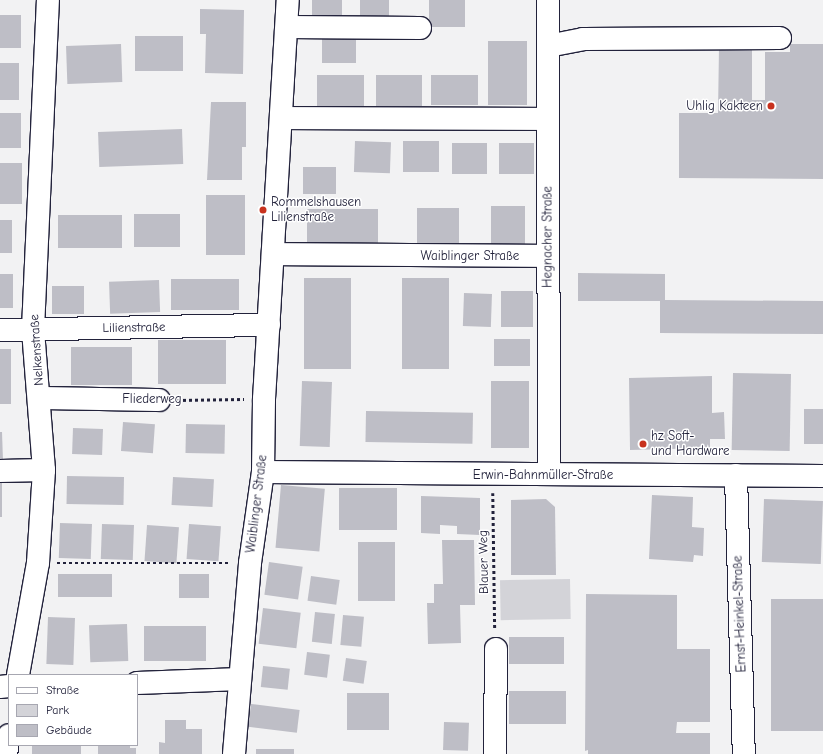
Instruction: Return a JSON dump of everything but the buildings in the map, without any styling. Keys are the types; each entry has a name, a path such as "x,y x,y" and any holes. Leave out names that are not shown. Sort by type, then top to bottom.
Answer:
{"street":[{"name":"Nelkenstraße","path":"18,674 38,563 44,470 40,398 33,329 48,0"},
{"name":"Waiblinger Straße","path":"234,754 250,563 263,472 264,399 283,118 288,0"},
{"name":"Hegnacher Straße","path":"548,0 547,256 549,474"},
{"path":"287,27 420,28"},
{"path":"548,46 582,39 780,38"},
{"path":"283,118 548,119"},
{"name":"Waiblinger Straße","path":"273,254 547,256"},
{"name":"Lilienstraße","path":"0,330 269,325"},
{"name":"Fliederweg","path":"40,398 159,400"},
{"path":"0,471 44,470"},
{"name":"Erwin-Bahnmüller-Straße","path":"263,472 823,476"},
{"name":"Ernst-Heinkel-Straße","path":"736,475 744,754"},
{"path":"495,754 496,649"},
{"path":"138,682 240,679"},
{"path":"6,754 8,741"}],"path":[{"name":"Fliederweg","path":"159,400 264,399"},
{"name":"Blauer Weg","path":"492,474 496,649"},
{"path":"38,563 250,563"}],"green space":[{"path":"570,579 571,619 501,620 500,580"}],"place":[{"name":"Uhlig Kakteen","path":"771,106"},
{"name":"Rommelshausen Lilienstraße","path":"263,210"},
{"name":"hz Soft- und Hardware","path":"643,444"}]}
